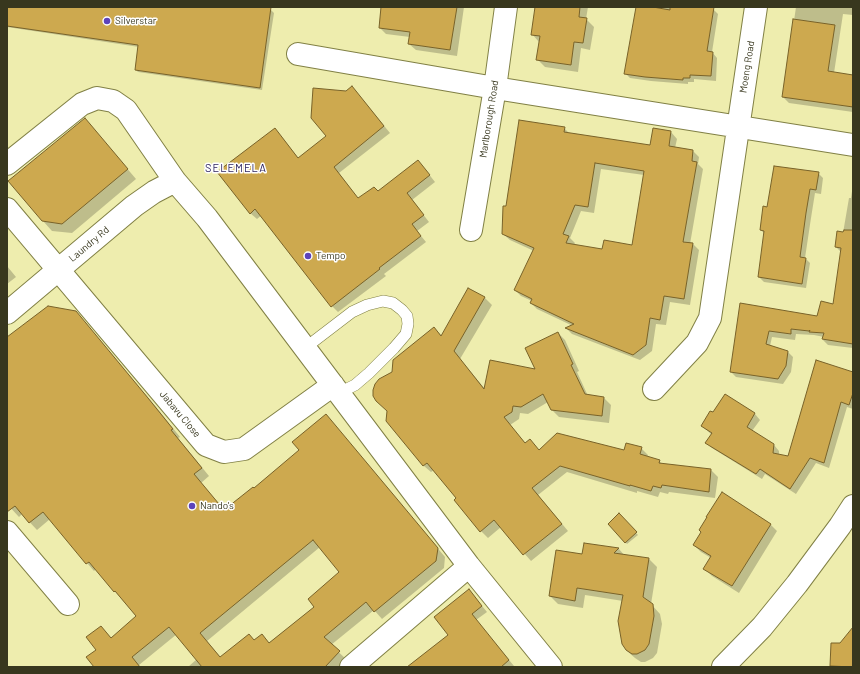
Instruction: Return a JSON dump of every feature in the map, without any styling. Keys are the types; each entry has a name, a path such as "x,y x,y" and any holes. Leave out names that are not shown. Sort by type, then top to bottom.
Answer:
{"street":[{"name":"Marlborough Road","path":"471,230 495,88 506,7"},
{"name":"Moeng Road","path":"654,389 697,343 710,318 756,7"},
{"path":"298,54 495,88 853,145"},
{"path":"7,164 82,104 97,98 113,101 126,110 175,181 207,218 469,566 551,667"},
{"name":"Laundry Rd","path":"7,313 134,206 154,192 175,181"},
{"name":"Jabavu Close","path":"7,209 206,445 224,452 244,449 336,389"},
{"path":"723,667 762,627 797,584 853,506"},
{"path":"7,532 68,604"},
{"path":"351,667 469,566"}],"lane":[{"path":"305,348 352,312 367,305 383,301 393,303 407,316 408,324 406,334 394,348 355,385 336,389"}],"building":[{"path":"7,7 271,7 260,88 135,70 138,45 7,26"},
{"path":"381,7 457,7 450,50 408,44 410,32 379,28"},
{"path":"535,7 580,7 579,17 587,18 583,43 574,42 571,65 536,60 540,36 531,35"},
{"path":"636,7 653,7 670,10 670,7 714,7 707,51 713,52 711,76 690,75 690,78 683,78 683,80 624,74"},
{"path":"793,19 835,25 828,71 853,75 853,107 782,97"},
{"path":"352,86 384,126 334,167 358,198 374,187 378,191 418,160 430,175 407,193 424,215 412,224 421,236 331,307 255,209 250,214 217,172 275,128 298,158 326,136 311,118 313,88 346,91"},
{"path":"85,118 128,169 62,224 42,221 8,181"},
{"path":"519,120 565,127 564,132 650,145 653,128 671,131 669,146 693,150 692,161 697,162 683,242 693,243 684,299 664,296 660,320 650,318 646,345 633,355 565,328 574,324 530,303 532,299 514,290 534,248 502,234 503,206 506,206","holes":["595,163 644,171 632,245 604,240 602,249 566,243 569,236 563,234 575,205 588,207"]},
{"path":"774,166 819,172 816,190 810,189 806,213 800,257 806,258 802,284 758,277 764,231 760,230 763,206 767,207"},
{"path":"844,230 853,230 853,344 822,339 824,333 809,332 810,330 791,329 791,334 769,331 766,344 788,351 786,366 778,379 730,372 740,303 817,316 821,301 833,304 841,248 835,247 837,231 843,232"},
{"path":"468,288 485,297 454,351 484,389 490,360 535,369 525,348 558,332 573,364 571,365 585,394 604,397 602,416 551,410 543,394 521,407 513,406 512,412 504,417 525,443 530,439 539,450 557,433 624,450 626,443 642,447 640,454 660,460 659,463 711,469 709,492 662,485 661,488 653,486 651,491 560,466 532,488 562,524 523,555 494,520 480,532 454,500 456,498 427,463 423,466 386,421 387,411 376,401 373,396 375,384 379,379 392,372 393,360 434,327 441,336"},
{"path":"48,306 76,311 173,429 171,430 202,468 194,474 224,510 253,487 254,488 299,450 292,442 326,414 438,548 436,561 374,612 366,602 324,637 340,651 325,667 202,667 169,627 132,657 140,667 94,667 86,657 96,650 86,637 101,626 111,638 136,616 89,562 86,564 43,512 29,523 15,506 7,512 7,337","holes":["313,540 339,572 308,599 314,607 269,643 262,634 254,640 249,634 220,657 200,633"]},
{"path":"816,360 853,372 853,393 849,405 841,402 824,463 810,458 790,489 760,469 756,474 705,443 712,433 701,426 710,411 713,412 725,394 755,413 747,427 774,444 773,453 788,456"},
{"path":"722,492 771,524 732,586 703,569 711,556 693,545 701,532 699,530 706,517"},
{"path":"619,513 637,532 625,543 608,524"},
{"path":"584,543 619,548 614,553 649,558 643,597 653,604 654,616 649,644 645,650 637,654 632,654 626,650 622,644 618,621 623,595 577,588 575,601 549,596 556,550 582,554"},
{"path":"469,589 482,606 472,614 509,660 501,667 407,667 448,635 434,617"},
{"path":"853,627 853,667 830,666 831,643 840,643"}],"place":[{"name":"Silverstar","path":"107,21"},
{"name":"Tempo","path":"308,256"},
{"name":"Nando's","path":"192,506"}],"district":[{"name":"SELEMELA","path":"236,168"}]}
